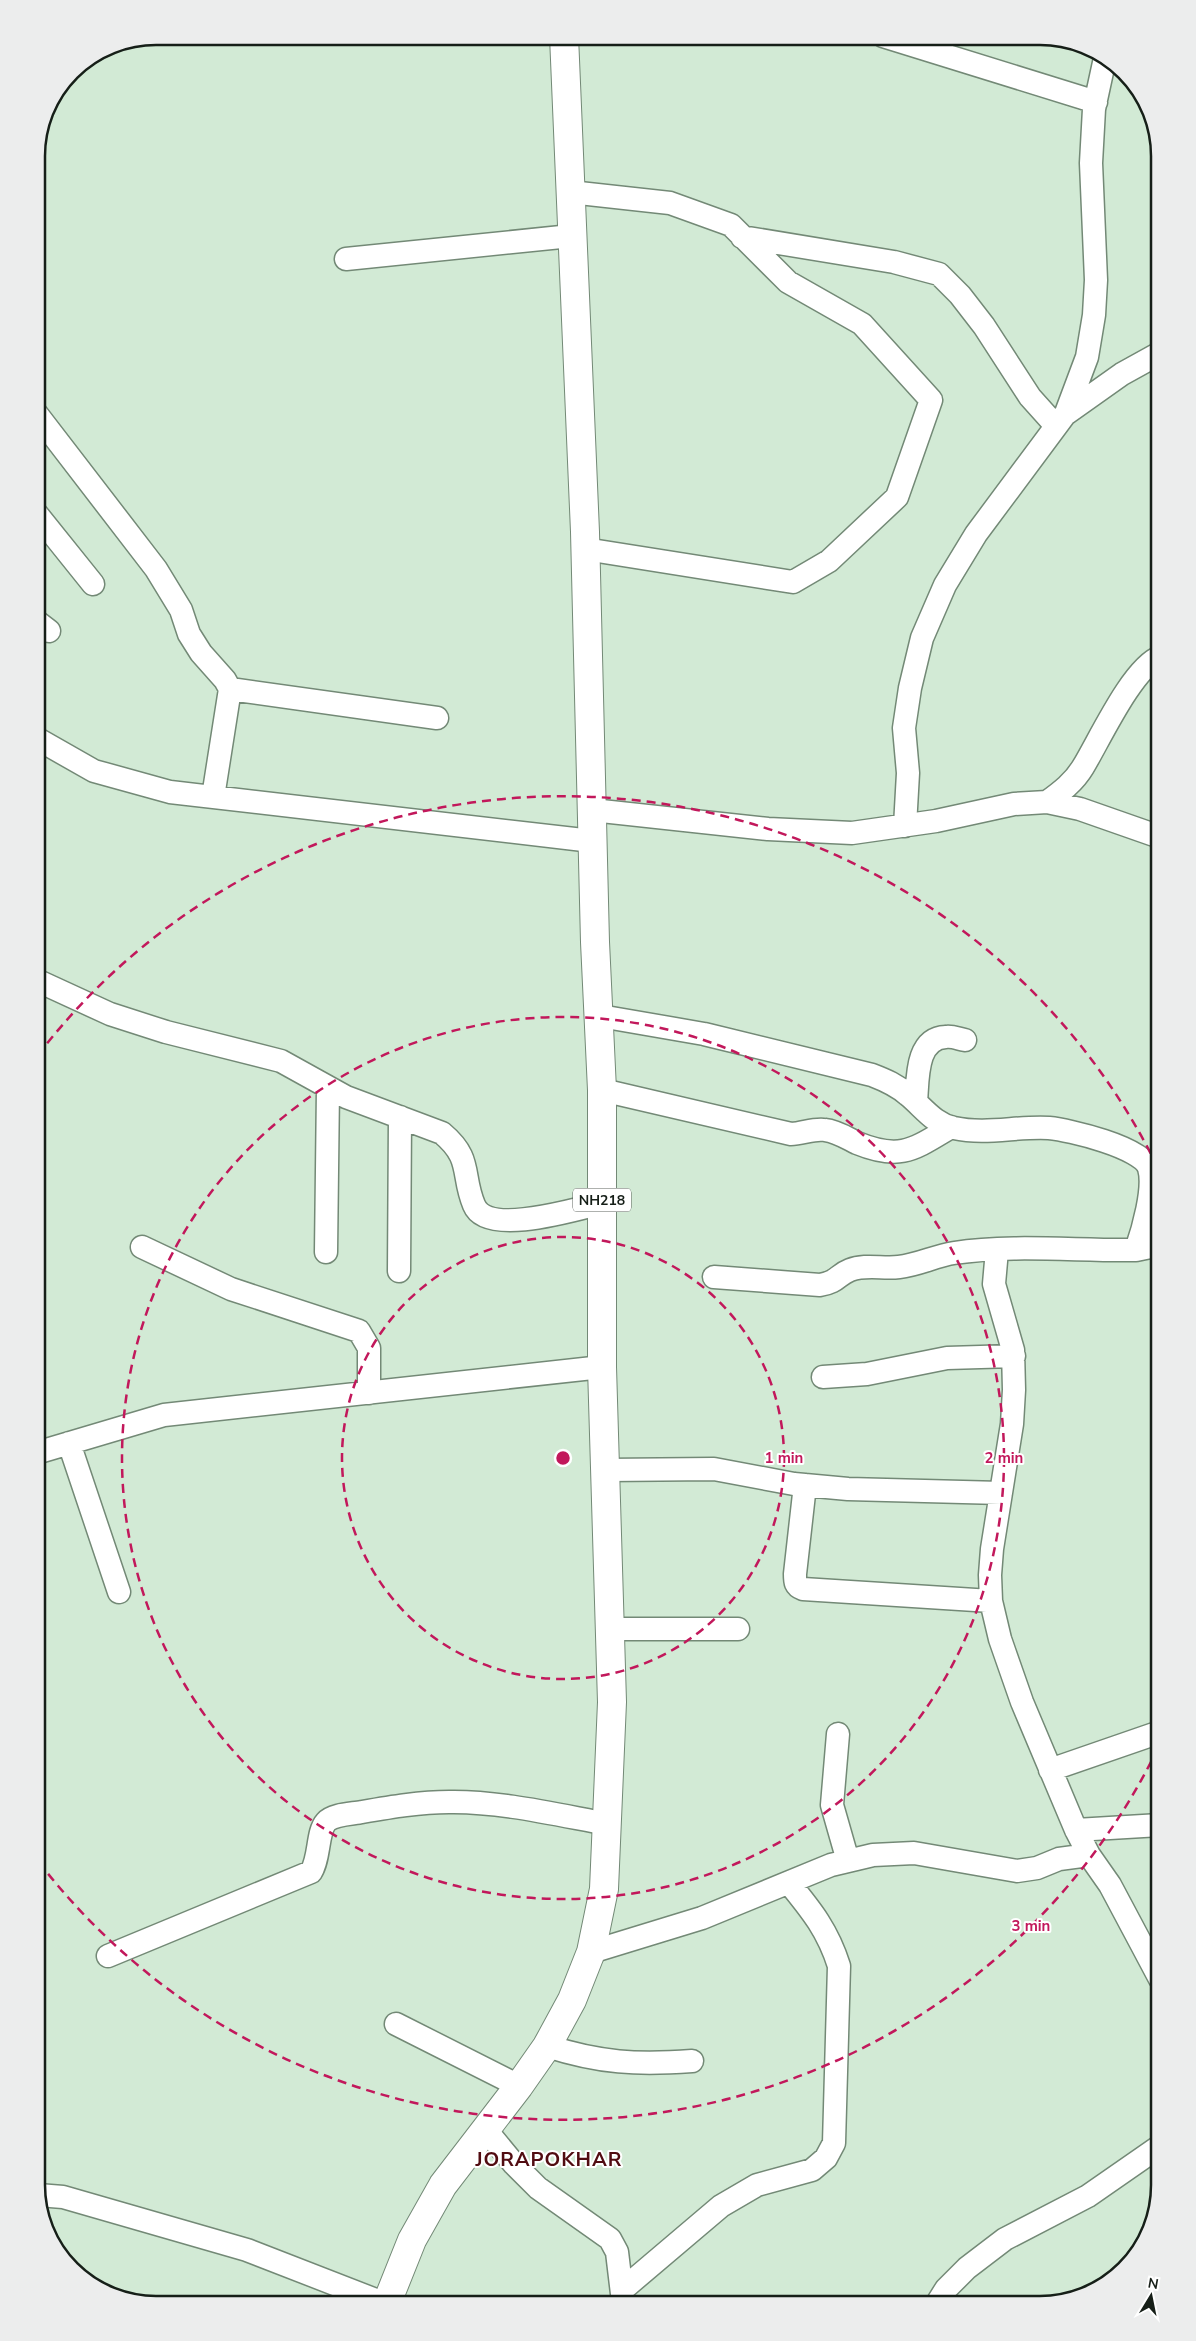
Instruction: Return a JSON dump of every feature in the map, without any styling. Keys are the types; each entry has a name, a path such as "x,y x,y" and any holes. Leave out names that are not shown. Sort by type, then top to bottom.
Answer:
{"highway":[{"name":"NH218","path":"389,2296 412,2240 443,2185 519,2086 547,2046 572,2000 591,1952 604,1889 612,1702 602,1367 602,1090 592,841 585,549 564,45"}],"street":[{"path":"912,45 1096,102"},
{"path":"905,826 908,773 904,728 910,688 922,638 944,584 976,534 1061,420 1087,357 1094,315 1096,280 1091,163 1096,102 1104,65"},
{"path":"570,192 670,203 730,225 788,282 862,324 931,400 897,497 829,561 793,582 585,549"},
{"path":"346,259 571,236"},
{"path":"742,237 894,262 939,274 960,295 984,326 1030,397 1061,420"},
{"path":"1061,420 1122,374 1151,358"},
{"path":"45,425 156,569 180,610 189,634 201,654 225,680 230,689 213,796"},
{"path":"45,525 93,584"},
{"path":"1048,802 1072,783 1083,768 1125,694 1151,662"},
{"path":"230,689 437,718"},
{"path":"45,743 94,771 170,792 592,841"},
{"path":"592,810 768,829 852,833 936,821 1014,804 1048,802 1080,809 1151,834"},
{"path":"45,984 110,1014 166,1032 281,1061 297,1068 328,1088 442,1133 455,1144 464,1158 474,1205 478,1212 485,1217 504,1220 545,1218 602,1203"},
{"path":"600,1016 704,1034 872,1075 891,1082 937,1120 951,1127 974,1131 1049,1128 1072,1133 1139,1155 1148,1166 1151,1179 1141,1235 1136,1250"},
{"path":"916,1102 920,1062 928,1045 936,1039 946,1036 965,1040"},
{"path":"326,1252 328,1088"},
{"path":"602,1090 791,1134 803,1134 822,1129 833,1131 885,1152 903,1152 920,1146 951,1127"},
{"path":"399,1271 400,1117"},
{"path":"142,1247 231,1289 359,1331 369,1348 369,1393"},
{"path":"714,1276 820,1285 833,1283 848,1270 900,1268 928,1258 954,1253 997,1250 1136,1250 1151,1247"},
{"path":"997,1250 994,1284 1014,1356 1012,1424 990,1575 991,1601 1000,1639 1022,1702 1076,1830 1089,1855 1110,1885 1151,1962"},
{"path":"823,1377 867,1374 947,1358 1014,1356"},
{"path":"45,1450 164,1415 602,1367"},
{"path":"69,1443 120,1592"},
{"path":"606,1470 714,1469 805,1485 907,1492 1001,1493"},
{"path":"805,1485 795,1574 795,1582 798,1587 803,1589 991,1601"},
{"path":"610,1629 738,1630"},
{"path":"838,1734 832,1805 848,1861"},
{"path":"1050,1770 1151,1735"},
{"path":"108,1956 311,1872 316,1864 322,1829 326,1822 338,1816 388,1807 450,1802 509,1808 608,1824"},
{"path":"1076,1830 1151,1826"},
{"path":"591,1952 702,1918 831,1866 873,1855 914,1853 1017,1871 1037,1868 1059,1859 1089,1855"},
{"path":"624,2296 721,2206 757,2185 812,2170 826,2158 834,2143 839,1966 832,1942 817,1917 789,1883"},
{"path":"396,2024 519,2086"},
{"path":"547,2046 583,2058 615,2062 644,2064 692,2061"},
{"path":"486,2130 514,2164 538,2188 610,2239 617,2252 623,2296"},
{"path":"942,2296 967,2268 1005,2239 1088,2196 1151,2152"},
{"path":"45,2196 63,2197 247,2250 365,2296"}],"district":[{"name":"JORAPOKHAR","path":"549,2159"}]}
